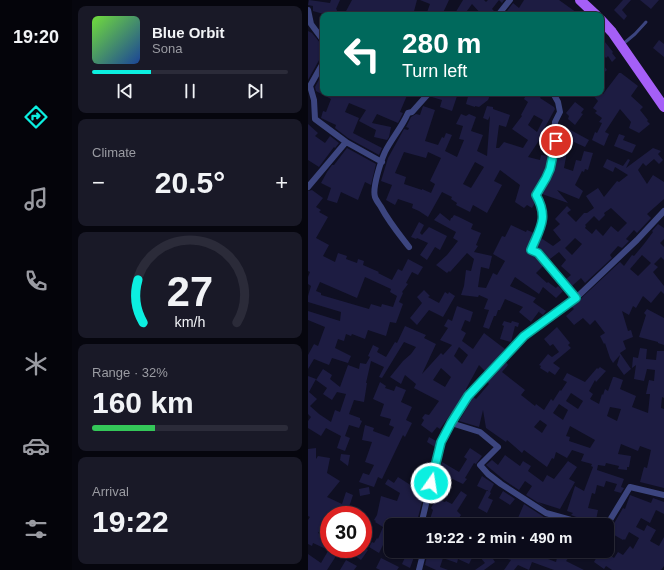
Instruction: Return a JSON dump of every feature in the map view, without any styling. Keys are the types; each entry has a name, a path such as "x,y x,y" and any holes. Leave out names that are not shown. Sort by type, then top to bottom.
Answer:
{"main road":[{"path":"580,0 591,12"},
{"path":"604,23 612,32 664,107"}],"street":[{"path":"500,12 510,0"},
{"path":"308,10 311,24 320,36"},
{"path":"320,68 310,86 314,100 315,119 346,142 382,162"},
{"path":"409,247 387,218 374,196 377,172 385,152 398,131 403,126 408,113 412,112 426,96"},
{"path":"555,96 558,102 560,112 555,122 556,141 550,169 536,195 541,204 543,222 531,250 538,253 576,298"},
{"path":"308,187 346,142"},
{"path":"424,518 441,442 468,396 524,336 576,298 663,214"},
{"path":"451,423 480,432 498,447 480,465 488,474 546,513 564,518"},
{"path":"611,518 630,487 664,495"},
{"path":"419,570 422,558"}],"lane":[{"path":"621,46 646,22"}],"building":[{"path":"309,0 330,3 331,0 340,0 336,9 337,12 320,13 313,11 313,6 308,5"},
{"path":"352,0 417,0 414,12 346,12"},
{"path":"420,0 449,0 443,12 427,12 430,4"},
{"path":"463,0 484,0 486,2 488,0 499,0 492,9 495,12 479,12 472,4 466,12 456,12"},
{"path":"524,0 559,0 576,12 506,12 513,3 519,8"},
{"path":"623,0 631,0 622,10 627,16 624,20 614,10"},
{"path":"640,0 659,0 651,9"},
{"path":"308,31 312,33 320,43 320,58 308,80"},
{"path":"659,40 664,44 664,57 653,48"},
{"path":"604,41 616,58 612,62 608,56 606,58 604,56"},
{"path":"619,73 621,73 638,86 631,96 643,107 640,110 650,124 639,133 629,128 631,122 620,109 605,132 609,134 604,146 592,140 595,132 597,133 602,123 599,122 602,118 595,113 597,111 593,108 598,101 594,96 604,96 604,93"},
{"path":"320,78 320,93 316,91 315,87"},
{"path":"325,96 407,96 400,112 403,113 398,123 377,114 372,123 391,127 387,140 374,137 376,130 359,121 366,110 349,103 345,112 359,118 353,133 382,148 379,155 348,138 335,128 336,125 321,118 323,111 326,112 331,99"},
{"path":"457,96 452,111 440,107 442,100 432,97"},
{"path":"468,96 490,96 488,100 479,107 466,104"},
{"path":"526,96 541,96 540,98 555,109 544,129 546,130 528,157 540,160 541,155 548,156 546,168 532,193 535,203 532,208 527,205 524,208 515,202 520,185 500,170 494,181 502,185 487,213 473,205 470,212 456,205 457,203 451,199 452,197 442,192 428,217 412,208 413,204 398,199 395,205 386,200 392,185 381,181 388,158 404,129 408,130 409,128 406,127 411,117 416,114 420,115 423,106 435,110 425,141 438,145 446,133 452,135 445,151 457,157 464,140 459,139 463,126 456,124 461,114 466,116 469,114 476,117 471,131 483,135 477,151 487,156 490,116 488,120 483,118 487,106 493,107 493,109 510,115 506,127 499,125 496,148 499,148 504,142 523,148 528,140 512,129 522,116 521,115 528,102 524,99","holes":["534,115 543,120 537,132 528,125","404,152 426,158 428,152 441,158 430,181 435,184 431,193 404,184 406,177 395,173","475,162 484,167 471,188 463,184"]},
{"path":"575,102 584,109 581,113 583,114 575,125 568,119 569,116 566,113"},
{"path":"308,124 318,133 315,136 325,143 330,136 339,143 335,148 334,147 319,167 308,160"},
{"path":"565,127 589,140 585,147 574,142 572,147 568,146 564,168 573,171 576,160 581,161 584,151 593,153 588,170 585,169 584,172 582,171 575,185 583,191 579,199 557,190 568,203 542,194 550,180 556,164 561,143 560,138"},
{"path":"619,134 625,136 623,140 636,145 632,153 614,146"},
{"path":"347,148 376,164 371,185 365,182 358,200 341,192 337,203 327,200 331,188 321,183 332,165 334,165"},
{"path":"653,148 661,151 658,154 663,160 659,164 654,159 646,166 643,163 638,170 647,184 653,175 664,182 664,199 647,214 651,218 637,233 634,230 626,239 629,241 622,248 618,246 610,255 612,258 585,283 581,278 572,286 566,279 571,275 561,266 566,260 559,252 550,259 537,247 541,238 553,246 561,240 553,230 560,224 555,219 567,206 571,210 567,213 576,222 584,213 587,213 594,208 586,196 598,188 604,197 617,181 619,182 628,175 615,167 613,172 603,167 607,159 623,166 628,159 630,160 626,168","holes":["611,208 627,223 618,232 611,226 603,236 596,229 592,234 585,228 585,225 594,216 599,221 605,215 604,213","575,238 582,244 572,255 565,248"]},
{"path":"312,190 323,198 316,207 321,210 319,212 328,217 316,238 329,245 323,256 335,262 338,253 347,256 346,259 357,263 358,259 364,261 363,265 392,280 398,269 402,271 408,259 423,267 418,275 412,272 406,283 408,284 402,292 403,293 399,302 403,304 396,323 390,322 386,336 368,330 365,339 352,334 351,336 346,334 344,341 338,339 335,348 351,356 348,363 332,358 329,365 314,359 308,369 308,355 314,344 318,346 325,327 308,320 308,311 340,321 341,312 308,302 311,286 308,284 310,272 308,271 308,191","holes":["365,277 391,289 390,292 397,296 393,307 382,304 381,307 371,304 369,309 321,295 321,293 316,291 320,282 357,298"]},
{"path":"440,213 450,221 454,215 459,217 473,224 471,229 481,233 476,245 478,246 474,252 492,256 489,269 481,267 478,287 486,288 493,273 497,275 505,261 493,254 502,236 505,237 511,225 526,232 527,230 534,233 527,250 529,254 536,257 543,266 536,273 547,283 548,282 556,288 558,286 563,291 556,298 543,287 539,294 515,277 510,286 536,298 533,302 546,311 543,315 539,312 540,310 531,322 519,312 523,307 505,299 500,310 498,310 496,316 494,316 489,329 483,327 489,310 484,309 488,299 479,295 478,297 461,295 466,270 471,271 474,259 467,253 450,272 449,271 447,273 436,265 447,255 458,241 453,238 456,232 434,220"},
{"path":"419,222 424,225 420,233 422,235 429,227 447,236 440,250 435,247 427,260 420,255 428,243 411,237"},
{"path":"658,224 664,228 664,239 660,243 664,247 664,260 661,257 654,264 658,267 653,272 664,286 664,294 661,291 651,303 643,296 636,308 633,306 629,315 622,311 628,331 631,330 633,337 623,341 626,349 620,353 631,369 624,375 617,365 620,355 613,363 605,343 604,344 600,336 605,333 595,320 590,325 583,318 574,325 566,316 574,309 572,307 574,305 620,262 624,266 632,255 634,256 644,244 653,232 652,231","holes":["642,255 651,263 638,276 630,269"]},
{"path":"424,290 430,296 428,297 439,303 445,292 448,294 449,292 455,296 443,317 429,310 417,325 410,318 422,303 417,297"},
{"path":"457,306 473,312 470,322 465,320 461,330 466,333 462,341 473,349 484,333 505,349 485,371 479,365 466,389 467,391 440,429 437,427 432,433 421,425 424,420 422,418 425,414 429,415 439,401 414,388 416,384 405,375 401,384 390,377 416,347 404,342 382,378 379,377 384,367 371,361 366,383 364,402 354,400 349,414 360,418 362,421 359,428 349,425 345,436 350,438 345,451 337,448 341,436 326,428 321,436 308,428 308,421 311,417 308,414 308,376 316,379 309,392 317,399 310,406 331,422 335,410 340,412 346,394 337,392 332,400 323,394 327,388 316,380 323,369 332,375 330,379 340,387 348,365 359,369 360,363 366,364 370,357 368,356 373,345 379,348 377,352 386,357 395,342 397,343 405,326 426,335 424,338 436,344 422,374 441,353 443,355 452,345 440,340 448,328 444,326 448,319 452,321","holes":["459,347 468,355 462,364 454,356","441,368 451,377 445,387 433,380"]},
{"path":"647,309 664,318 664,345 639,337 646,315 644,313"},
{"path":"504,321 519,323 518,327 515,326 511,342 500,339"},
{"path":"557,327 570,343 568,345 571,348 553,363 560,368 555,375 540,368 541,366 539,365 548,354 552,357 559,352 553,344 550,346 544,339"},
{"path":"640,348 647,349 646,359 656,360 657,351 664,351 664,398 662,397 661,408 664,409 664,488 640,482 644,467 647,468 651,450 640,446 638,451 621,444 618,454 631,456 627,470 618,469 619,466 606,463 605,466 598,465 597,470 624,479 621,487 624,488 621,493 614,491 617,484 606,481 604,487 597,485 595,494 592,493 588,508 598,510 596,518 579,518 571,515 573,513 567,511 575,486 584,491 593,467 591,466 592,464 581,461 584,454 572,450 567,458 556,452 554,459 552,458 547,467 524,450 522,453 507,440 506,442 486,428 483,410 479,427 459,421 473,397 476,399 489,384 487,382 506,362 508,365 502,372 525,390 521,395 535,406 536,404 544,410 551,399 553,401 567,382 563,380 567,373 585,382 597,368 598,369 600,367 606,371 596,382 595,380 589,391 593,394 590,399 599,404 602,394 603,395 605,389 608,391 613,377 615,377 623,380 620,389 636,396 632,407 648,413 650,394 646,394 649,380 654,381 655,370 647,369 644,381 634,379 636,365 632,368 633,357 638,358","holes":["571,393 583,401 578,409 566,401","559,404 568,410 563,420 553,413","610,407 621,409 617,421 607,416","540,420 547,425 542,433 534,427","570,426 595,440 590,448 569,441 570,437 566,436"]},
{"path":"380,382 386,386 385,388 394,391 396,386 406,390 401,402 412,407 406,420 412,423 405,437 403,435 382,479 378,477 374,487 359,482 363,473 369,475 374,465 365,462 372,442 362,440 365,425 374,428 373,431 389,437 394,427 389,425 391,419 380,416 384,404 373,399"},
{"path":"429,437 436,441 435,447 427,442"},
{"path":"316,448 316,459 318,456 330,458 327,473 340,481 327,497 342,504 346,492 353,495 349,506 320,506 320,530 318,533 320,534 320,546 313,543 312,546 308,544 308,520 310,517 308,516 308,449"},
{"path":"470,448 482,456 476,464 474,463 465,478 467,479 463,484 442,474 444,471 440,469 440,467 442,462 459,472 467,459 464,457"},
{"path":"341,454 350,455 348,466 340,460"},
{"path":"505,455 520,466 523,461 531,466 528,471 543,482 547,475 554,479 568,461 577,467 569,479 575,482 560,509 538,502 548,509 526,495 532,486 525,481 519,490 486,465 492,460 498,465"},
{"path":"419,473 426,477 418,491 424,495 418,518 384,518 384,543 379,553 372,549 372,542 374,543 377,538 378,539 383,527 374,520 377,515 381,496 397,501 400,493 385,484 388,479 394,483 398,477 412,486"},
{"path":"482,476 494,484 490,492 477,486"},
{"path":"369,487 370,494 360,496 359,489"},
{"path":"487,490 491,493 488,498 493,500 487,513 478,508"},
{"path":"461,491 467,495 457,511 461,515 459,518 430,518 433,510 431,508 436,499 452,504"},
{"path":"503,491 515,499 510,505 499,498"},
{"path":"630,495 651,503 653,498 664,502 664,514 656,510 650,523 641,518 636,527 644,531 647,525 656,530 650,541 659,546 664,537 664,566 661,570 612,570 606,566 604,569 594,562 596,558 614,558 618,552 623,555 630,546 633,549 639,538 629,532 625,540 614,535 614,523 623,508 625,509"},
{"path":"524,504 548,518 518,518"},
{"path":"308,554 321,563 324,558 335,558 327,570 308,570"},
{"path":"381,558 399,567 397,570 380,570 376,568"},
{"path":"405,558 414,558 410,568 402,564"},
{"path":"426,558 443,558 440,567 448,570 436,570 425,565"},
{"path":"443,558 472,558 469,564 458,559 457,563"},
{"path":"481,558 492,558 495,562 484,570 475,570 485,563"},
{"path":"505,558 545,558 556,562 557,558 568,558 566,561 584,570 554,570 532,562 529,570 518,565 514,570 504,570 511,560"},
{"path":"346,560 357,566 354,570 340,570"}],"route":[{"path":"431,483 441,442 468,396 524,336 576,298 538,253 531,250 543,222 541,204 536,195 550,169 556,141"}]}
